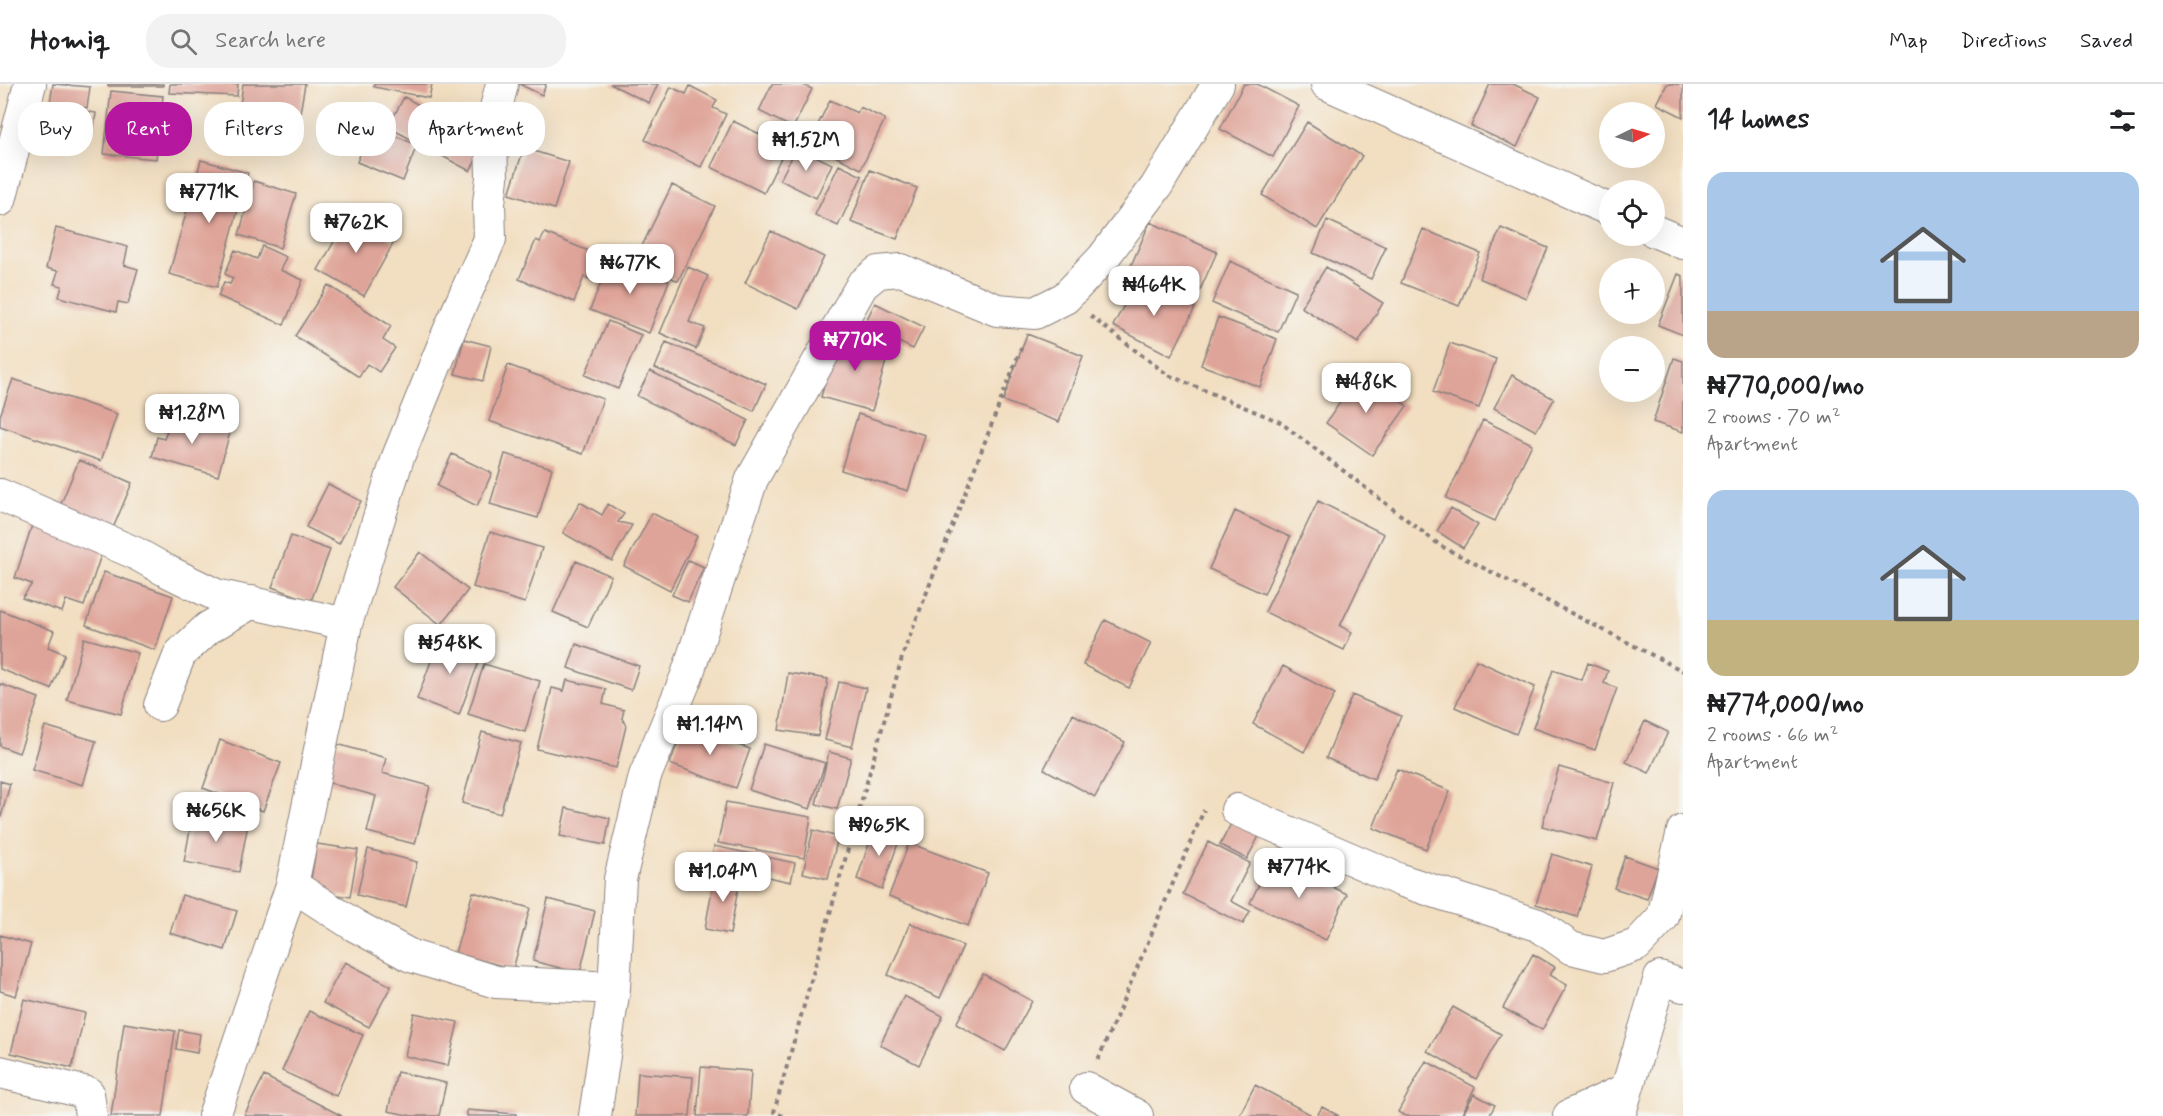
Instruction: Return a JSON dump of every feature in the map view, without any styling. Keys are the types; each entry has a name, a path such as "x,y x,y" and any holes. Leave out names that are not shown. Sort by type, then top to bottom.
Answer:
{"street":[{"path":"0,200 30,84"},
{"path":"214,1116 292,885 346,624 398,457 452,324 490,239 489,203 492,178 490,128 502,84"},
{"path":"595,1116 615,988 620,879 645,776 686,678 752,479 862,285 878,272 900,270 997,310 1035,313 1065,298 1103,258 1156,187 1218,84"},
{"path":"1327,84 1599,205"},
{"path":"1665,236 1683,243"},
{"path":"0,495 135,553 216,595 346,624"},
{"path":"160,705 180,654 208,628 252,602"},
{"path":"1237,810 1400,880 1538,926 1571,948 1604,956 1636,945 1663,917 1683,831"},
{"path":"292,885 354,925 411,956 496,982 615,988"},
{"path":"1569,1116 1623,1103 1671,982 1636,945"},
{"path":"0,1072 88,1093 91,1116"},
{"path":"1086,1088 1137,1116"}],"path":[{"path":"1065,298 1168,375 1280,422 1441,546 1683,671"},
{"path":"783,1116 774,1112 903,654 1035,313"},
{"path":"1086,1088 1210,798 1237,810"}],"building":[{"path":"53,84 90,87 88,102 50,102"},
{"path":"108,84 163,84 163,86 108,86"},
{"path":"170,84 238,84 237,96 169,93"},
{"path":"243,84 305,84 302,102 240,102"},
{"path":"374,84 432,84 429,98 374,87"},
{"path":"519,84 546,84 542,95"},
{"path":"610,84 658,84 649,103"},
{"path":"772,84 802,84 812,89 793,128 759,111"},
{"path":"1244,84 1257,84 1299,106 1273,157 1220,129"},
{"path":"1490,84 1513,84 1540,97 1517,147 1471,126"},
{"path":"1667,84 1683,84 1683,117 1665,108 1665,102 1658,102"},
{"path":"690,86 717,100 713,108 726,114 701,167 645,140 671,87 686,94"},
{"path":"111,91 163,96 162,102 110,102"},
{"path":"404,97 413,102 408,102 408,138 396,131 396,112"},
{"path":"830,100 857,113 860,107 885,119 861,169 809,143"},
{"path":"93,112 96,113 93,127"},
{"path":"733,121 786,147 764,193 711,167"},
{"path":"1307,122 1362,156 1317,229 1262,195"},
{"path":"396,136 408,141 408,156 413,156 403,181 357,162 360,156 396,156"},
{"path":"797,147 832,164 816,198 780,180"},
{"path":"545,155 569,162 554,209 509,194 521,156"},
{"path":"125,156 156,156 156,159"},
{"path":"442,156 478,156 470,171"},
{"path":"201,160 248,173 217,287 169,274"},
{"path":"839,165 862,176 838,226 815,215"},
{"path":"870,170 917,188 897,239 851,222"},
{"path":"254,181 296,194 280,248 239,235"},
{"path":"672,185 715,206 678,281 635,260"},
{"path":"352,210 370,220 367,226 394,242 364,296 318,270"},
{"path":"1327,220 1386,247 1371,279 1313,253"},
{"path":"1150,222 1217,252 1196,299 1129,270"},
{"path":"56,228 128,247 124,265 138,269 128,304 118,302 116,312 59,297 62,286 54,284 58,271 46,268"},
{"path":"1501,228 1548,248 1526,298 1479,278"},
{"path":"1423,229 1480,253 1459,306 1401,283"},
{"path":"771,231 824,257 798,309 745,283"},
{"path":"545,233 603,257 593,280 584,277 574,302 519,279 536,240 540,242"},
{"path":"262,246 286,257 280,270 303,280 284,325 218,296 224,282 230,284 233,278 225,274 235,250 257,259"},
{"path":"611,257 669,281 649,333 590,310"},
{"path":"1230,261 1296,291 1278,332 1212,303"},
{"path":"688,267 708,276 689,322 705,328 696,349 660,333"},
{"path":"1326,267 1383,303 1358,343 1301,307"},
{"path":"1678,274 1683,276 1683,335 1658,325 1665,324 1665,307"},
{"path":"1138,279 1195,308 1171,356 1113,326"},
{"path":"328,285 391,326 383,340 395,348 379,372 367,364 359,377 295,336"},
{"path":"875,303 924,327 913,349 864,325"},
{"path":"1218,317 1277,339 1260,387 1201,365"},
{"path":"608,321 641,335 618,389 585,375"},
{"path":"839,332 890,347 872,411 821,397"},
{"path":"1027,334 1083,356 1059,422 1003,401"},
{"path":"464,339 491,346 483,381 455,374"},
{"path":"666,342 766,384 754,411 655,368"},
{"path":"1450,343 1496,359 1479,408 1433,392"},
{"path":"1674,358 1683,361 1683,432 1653,422 1660,402 1665,402 1665,385"},
{"path":"508,365 603,399 583,454 489,421"},
{"path":"650,371 748,420 736,445 637,396"},
{"path":"1360,373 1407,406 1372,455 1326,423"},
{"path":"1512,375 1554,399 1536,431 1494,408"},
{"path":"13,379 117,414 101,461 0,426 0,416"},
{"path":"164,413 230,432 218,476 152,457 157,437 164,439 167,431 160,429"},
{"path":"858,414 925,435 908,491 841,470"},
{"path":"1483,420 1532,444 1495,521 1446,498"},
{"path":"452,454 492,473 477,506 437,486"},
{"path":"505,454 552,468 538,518 490,504"},
{"path":"79,460 132,483 111,533 58,511"},
{"path":"328,484 361,501 339,544 306,527"},
{"path":"1318,501 1384,534 1340,626 1352,632 1344,650 1265,612"},
{"path":"580,502 602,515 608,504 624,514 618,522 632,525 612,561 563,533"},
{"path":"1451,508 1478,525 1463,548 1437,531"},
{"path":"1235,511 1290,537 1264,594 1209,569"},
{"path":"652,513 697,536 670,590 624,566"},
{"path":"33,522 104,546 84,606 66,600 62,612 22,598 32,584 15,578"},
{"path":"490,532 542,548 525,603 473,587"},
{"path":"291,536 330,550 311,601 272,587"},
{"path":"420,552 468,590 441,625 393,587"},
{"path":"688,560 704,567 688,602 672,595"},
{"path":"576,561 611,576 588,627 553,612"},
{"path":"104,572 173,596 155,650 86,625"},
{"path":"0,610 54,631 48,647 65,654 51,689 0,669"},
{"path":"1105,620 1151,643 1129,688 1083,665"},
{"path":"441,634 483,650 459,715 417,699"},
{"path":"84,638 138,653 121,714 67,700"},
{"path":"576,644 639,666 631,690 568,668"},
{"path":"1476,660 1535,687 1516,734 1455,707"},
{"path":"1588,663 1608,671 1604,683 1617,688 1595,750 1533,728 1553,670 1582,680"},
{"path":"484,664 540,681 525,732 468,714"},
{"path":"1283,666 1335,694 1304,752 1253,724"},
{"path":"788,673 828,679 818,736 779,730"},
{"path":"567,680 606,689 603,704 624,710 622,718 626,726 616,768 537,749 552,688 564,691"},
{"path":"839,682 866,688 852,747 825,740"},
{"path":"0,684 39,698 19,753 0,746"},
{"path":"1352,695 1401,716 1374,779 1326,758"},
{"path":"1073,714 1125,742 1095,797 1044,769"},
{"path":"1645,721 1668,732 1649,773 1626,762"},
{"path":"684,725 750,749 736,788 670,764"},
{"path":"45,726 96,741 83,785 32,770"},
{"path":"482,732 521,743 500,814 462,803"},
{"path":"220,740 281,763 263,811 203,788"},
{"path":"337,744 386,758 382,773 430,786 415,844 367,832 376,796 326,782"},
{"path":"764,744 825,763 810,809 749,790"},
{"path":"829,752 851,758 837,809 816,804"},
{"path":"1559,767 1614,783 1597,841 1542,826"},
{"path":"1397,769 1450,791 1426,849 1373,828"},
{"path":"0,781 10,784 1,817 0,817"},
{"path":"726,802 811,817 804,858 718,843"},
{"path":"566,808 610,818 605,845 560,836"},
{"path":"193,814 248,824 239,872 184,862"},
{"path":"1232,822 1259,836 1247,859 1220,845"},
{"path":"875,826 901,835 882,889 857,879"},
{"path":"813,830 838,837 828,879 803,873"},
{"path":"1208,842 1250,863 1231,901 1250,911 1243,924 1183,894"},
{"path":"909,843 988,873 968,926 889,896"},
{"path":"317,844 358,850 350,897 309,890"},
{"path":"714,846 795,863 791,882 711,865"},
{"path":"368,849 417,862 406,907 357,895"},
{"path":"1552,854 1592,867 1577,917 1536,904"},
{"path":"1625,856 1658,868 1647,899 1614,888"},
{"path":"1272,857 1347,894 1326,940 1250,903"},
{"path":"715,873 740,877 730,934 705,929"},
{"path":"473,892 530,908 513,969 455,953"},
{"path":"182,895 237,911 225,950 170,933"},
{"path":"548,899 595,911 580,973 533,961"},
{"path":"910,923 963,946 940,998 888,975"},
{"path":"0,935 31,944 16,996 0,991"},
{"path":"1533,954 1555,967 1550,975 1567,985 1542,1030 1503,1008"},
{"path":"345,962 391,986 369,1027 323,1003"},
{"path":"983,974 1032,1001 1005,1051 956,1024"},
{"path":"904,996 943,1016 919,1065 880,1045"},
{"path":"24,999 85,1013 72,1068 11,1053"},
{"path":"1453,1007 1501,1034 1476,1079 1427,1051"},
{"path":"309,1011 363,1035 336,1096 282,1071"},
{"path":"414,1013 458,1022 448,1066 405,1056"},
{"path":"124,1023 175,1031 163,1116 111,1116"},
{"path":"179,1030 200,1034 197,1053 176,1049"},
{"path":"1426,1061 1475,1087 1461,1116 1405,1116 1398,1112"},
{"path":"701,1067 751,1071 748,1116 697,1116"},
{"path":"397,1072 446,1083 439,1116 412,1116 388,1111"},
{"path":"638,1073 693,1077 690,1116 635,1116"},
{"path":"264,1076 342,1116 244,1116"},
{"path":"1255,1085 1310,1114 1309,1116 1239,1116"},
{"path":"1474,1094 1495,1105 1489,1116 1462,1116"},
{"path":"1322,1107 1339,1116 1317,1116"},
{"path":"467,1110 516,1114 516,1116 467,1116"}]}
